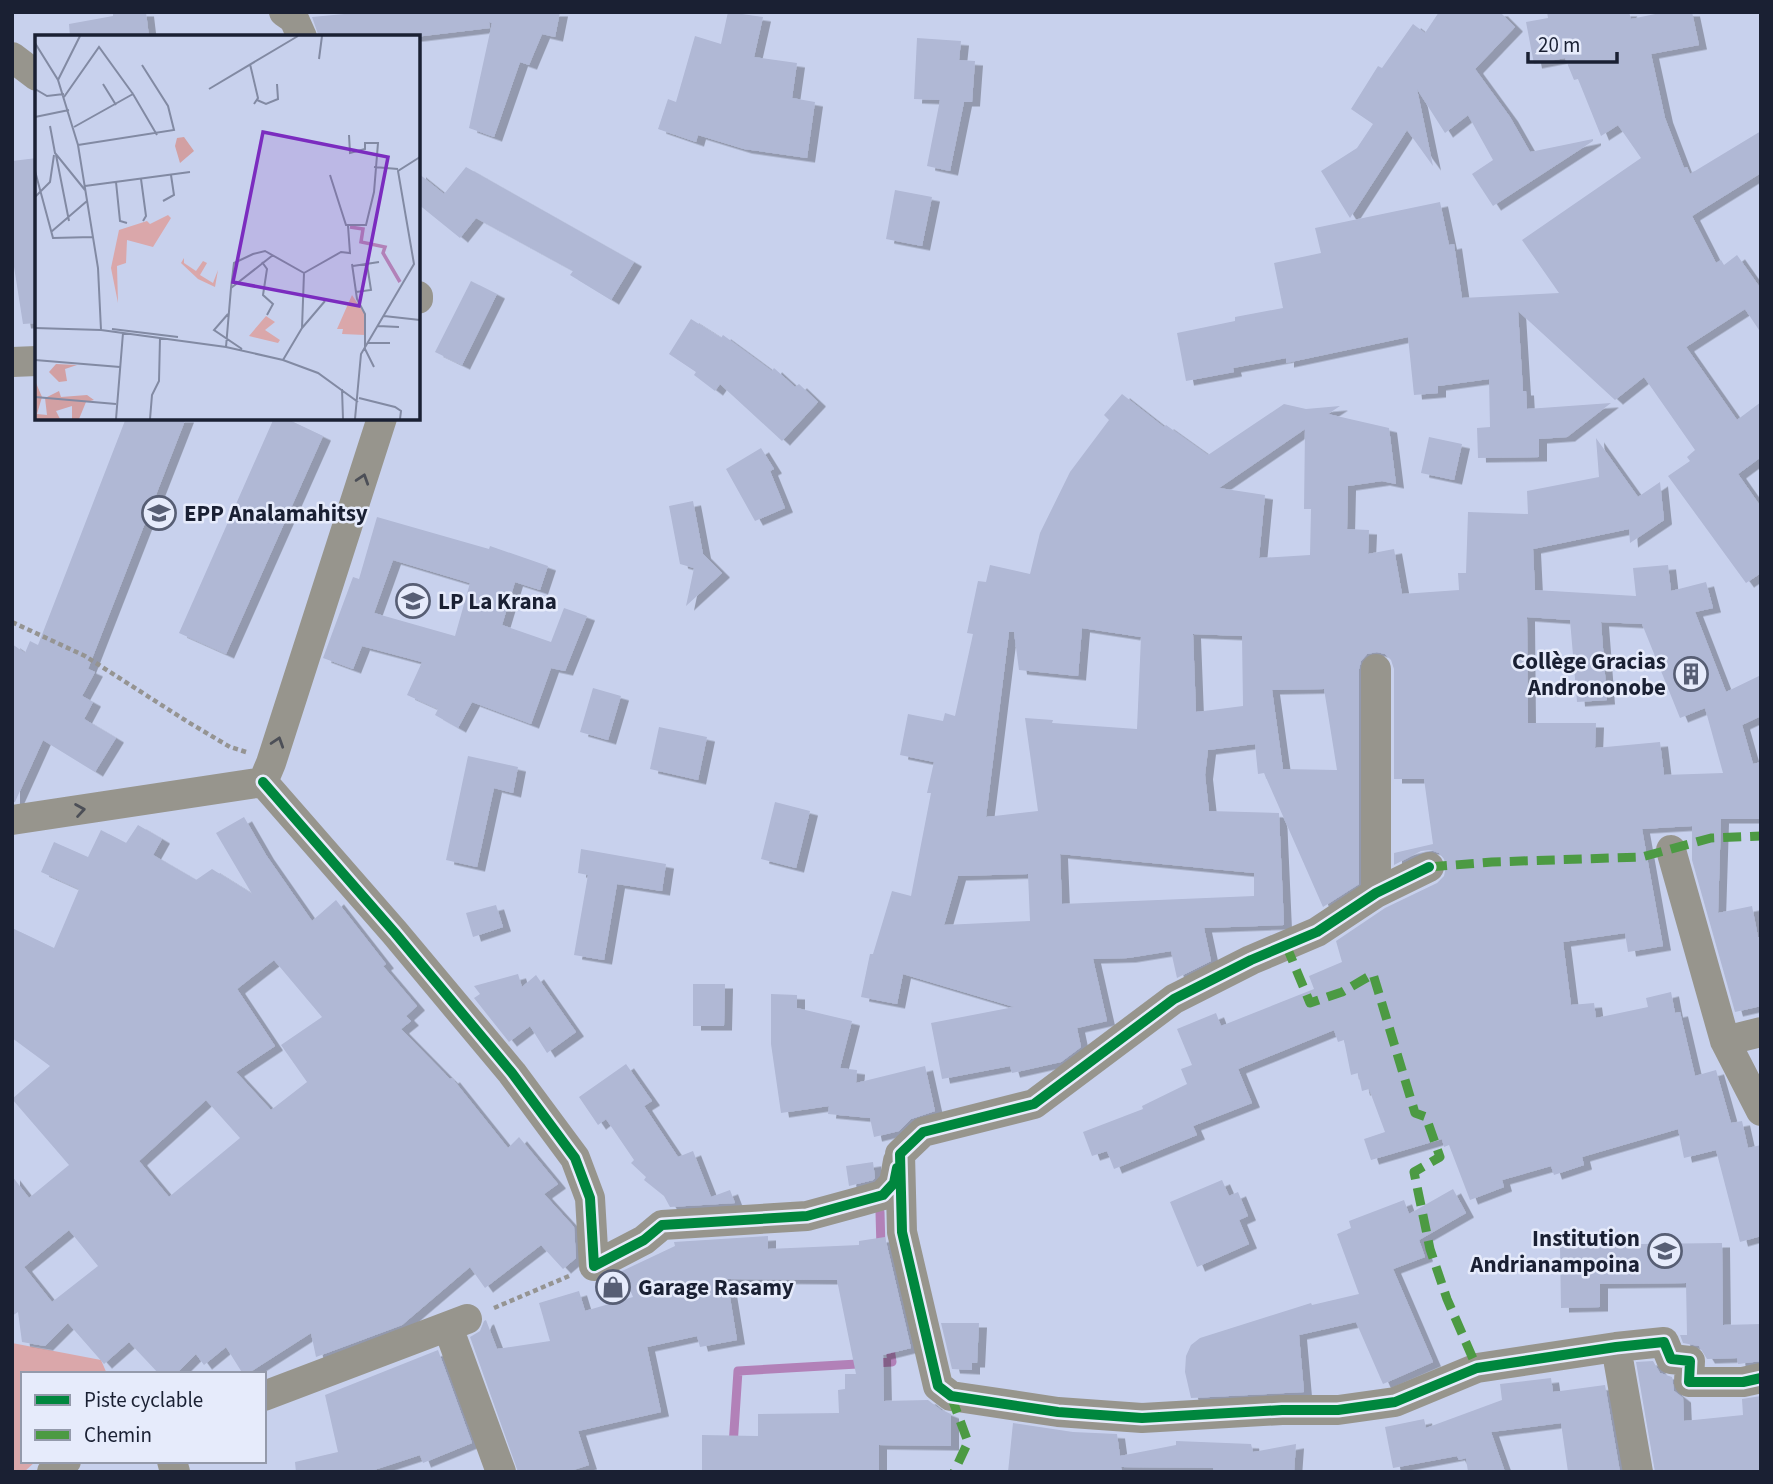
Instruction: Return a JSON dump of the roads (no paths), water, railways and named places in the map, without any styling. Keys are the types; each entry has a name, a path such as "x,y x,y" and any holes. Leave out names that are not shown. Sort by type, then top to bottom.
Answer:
{"street":[{"path":"284,12 293,19 301,35"},
{"path":"12,57 35,74"},
{"path":"12,362 35,360"},
{"path":"267,772 381,420"},
{"path":"1376,669 1376,893"},
{"path":"12,820 267,772"},
{"path":"267,772 503,1063 575,1158 590,1198 594,1266 644,1240 662,1225 807,1216 883,1195 894,1183 900,1154 923,1132 1034,1104 1174,999 1251,960 1317,932 1376,893 1429,867"},
{"path":"1671,850 1725,1041 1761,1111"},
{"path":"1725,1041 1761,1032"},
{"path":"900,1154 902,1232 938,1386 951,1396 1058,1412 1142,1418 1282,1410 1338,1410 1395,1402 1477,1368 1616,1346 1664,1342 1671,1359 1690,1361 1689,1382 1743,1382 1761,1378"},
{"path":"266,1395 457,1323 501,1472"},
{"path":"1616,1346 1638,1472"}],"waterway":[{"path":"880,1212 881,1248"},
{"path":"733,1446 738,1371 892,1362 889,1342"}],"place":[{"name":"EPP Analamahitsy","path":"159,513"},
{"name":"LP La Krana","path":"413,601"},
{"name":"Collège Gracias Andrononobe","path":"1691,674"},
{"name":"Institution Andrianampoina","path":"1665,1251"},
{"name":"Garage Rasamy","path":"613,1287"}]}
